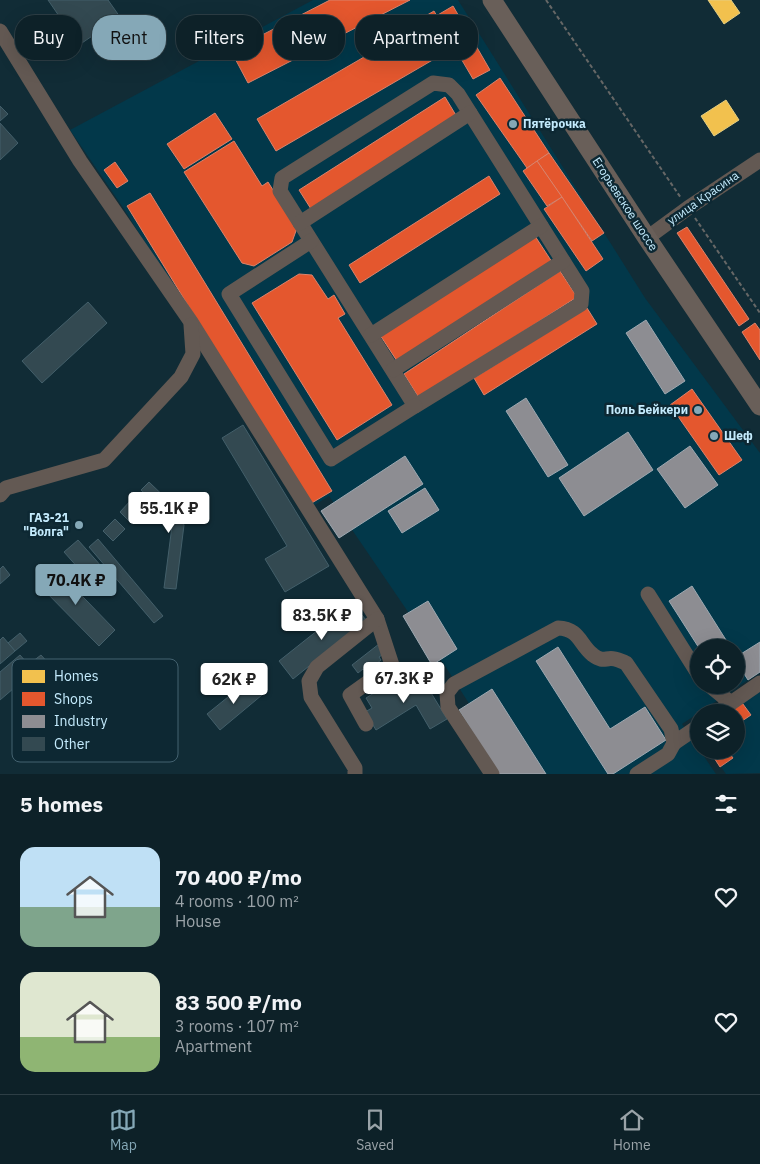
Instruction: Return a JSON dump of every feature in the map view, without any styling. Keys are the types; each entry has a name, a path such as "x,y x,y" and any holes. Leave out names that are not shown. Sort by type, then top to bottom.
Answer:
{"main road":[{"name":"Егорьевское шоссе","path":"492,0 647,238 760,406"}],"street":[{"path":"0,31 171,303 191,322 377,619 392,665 350,696 366,724"},
{"path":"311,240 229,294 331,459 581,304 582,291 458,94 449,85 433,83 282,178 280,191 311,240 370,335 393,370 415,406"},
{"path":"300,223 470,113"},
{"name":"улица Красина","path":"647,238 760,160"},
{"path":"370,335 541,226"},
{"path":"393,370 563,262"},
{"path":"2,488 104,460 181,377 193,354 191,322"},
{"path":"648,594 690,661"},
{"path":"355,774 355,768 311,697 309,681 317,667 377,619"},
{"path":"492,774 448,707 447,694 454,684 558,628 566,628 574,632 591,654 600,660 614,658 626,663 671,729 674,743"},
{"path":"720,694 731,703 760,682"},
{"path":"638,774 668,754 674,743 690,732"}],"path":[{"path":"546,0 760,313"}],"shaded area":[{"path":"313,0 458,0 467,15 355,15 355,60 478,60 478,32 645,298 760,453 760,672 745,682 745,639 690,639 690,694 727,694 712,704 690,704 690,719 682,724 690,736 690,759 706,759 716,774 514,774 447,669 329,496 310,508 124,209 70,130 201,60 263,60 263,27 273,21 273,60 345,60 345,15 285,15"},
{"path":"760,687 760,773 726,774 715,759 745,759 745,704 735,704"}],"building: Homes":[{"path":"708,0 731,0 740,13 724,24"},
{"path":"726,100 739,120 714,136 701,116"}],"building: Shops":[{"path":"330,0 410,0 381,15 355,15 355,28 345,33 345,15 301,15"},
{"path":"453,6 458,15 438,15"},
{"path":"434,11 436,15 427,15"},
{"path":"273,29 273,60 293,60 248,83 236,60 263,60 263,35"},
{"path":"478,49 490,70 473,79 462,60 478,60"},
{"path":"359,60 433,60 276,151 257,119"},
{"name":"Пятёрочка","path":"500,78 549,153 527,168 476,95"},
{"path":"445,97 457,117 311,209 299,190"},
{"path":"215,113 232,139 184,169 167,144"},
{"path":"234,141 262,186 268,182 297,228 292,242 254,266 242,263 184,172"},
{"path":"549,153 604,233 592,241 537,161"},
{"path":"537,161 562,197 547,206 523,171"},
{"path":"115,162 128,181 117,188 104,170"},
{"path":"489,176 500,194 360,283 349,265"},
{"path":"150,193 332,491 310,504 127,206"},
{"path":"562,197 603,259 586,271 544,209"},
{"path":"687,227 749,319 739,326 677,233"},
{"path":"535,236 552,262 397,361 380,335"},
{"path":"560,271 577,297 419,398 404,374"},
{"path":"299,274 312,275 328,299 334,295 345,314 338,318 392,405 337,440 252,303"},
{"path":"587,308 597,324 484,395 474,378"},
{"path":"755,323 760,330 760,360 742,332"},
{"path":"692,389 742,460 719,475 670,405"},
{"path":"740,700 743,704 734,704"},
{"path":"745,707 751,715 745,719"},
{"path":"715,759 732,759 720,767"}],"building: Industry":[{"path":"646,320 685,381 665,394 626,333"},
{"path":"526,398 568,465 548,477 506,411"},
{"path":"628,432 653,470 584,516 559,478"},
{"path":"690,446 718,485 685,508 657,469"},
{"path":"405,456 423,484 339,538 321,511"},
{"path":"425,488 439,510 402,533 388,511"},
{"path":"692,586 725,639 693,639 669,601"},
{"path":"428,601 457,649 432,665 403,616"},
{"path":"760,642 760,672 748,680 745,675 745,651"},
{"path":"558,647 610,729 645,707 666,740 613,774 608,774 536,661"},
{"path":"492,689 546,774 499,774 459,710"}],"building: Other":[{"path":"48,0 108,0 119,15 92,15 92,36 82,43 82,15 58,15"},
{"path":"0,106 8,114 0,121"},
{"path":"0,123 18,143 0,160"},
{"path":"88,302 107,323 42,383 22,361"},
{"path":"243,425 329,566 285,592 265,559 287,546 222,438"},
{"path":"149,482 175,507 184,525 176,589 164,588 172,526 165,512 141,490"},
{"path":"131,500 142,509 130,522 120,512"},
{"path":"115,519 125,529 113,541 103,531"},
{"path":"98,539 163,616 154,623 89,547"},
{"path":"78,540 110,576 96,588 64,552"},
{"path":"3,566 10,575 0,584 0,569"},
{"path":"54,567 115,630 99,646 37,583"},
{"path":"352,603 366,620 293,679 279,661"},
{"path":"20,633 27,641 15,651 8,643"},
{"path":"3,637 15,651 0,664 0,640"},
{"path":"379,644 385,653 379,657 381,660 366,672 363,669 358,673 352,665"},
{"path":"20,655 24,659 15,659"},
{"path":"41,655 45,659 36,659"},
{"path":"12,662 12,690 0,700 0,672"},
{"path":"422,678 447,719 430,729 416,705 376,730 365,712 372,708 366,698 393,681 400,692"},
{"path":"249,680 262,695 220,730 207,714"}],"place":[{"name":"Пятёрочка","path":"513,124"},
{"name":"Поль Бейкери","path":"698,410"},
{"name":"Шеф","path":"714,436"},
{"name":"ГАЗ-21 \"Волга\"","path":"79,525"}]}
